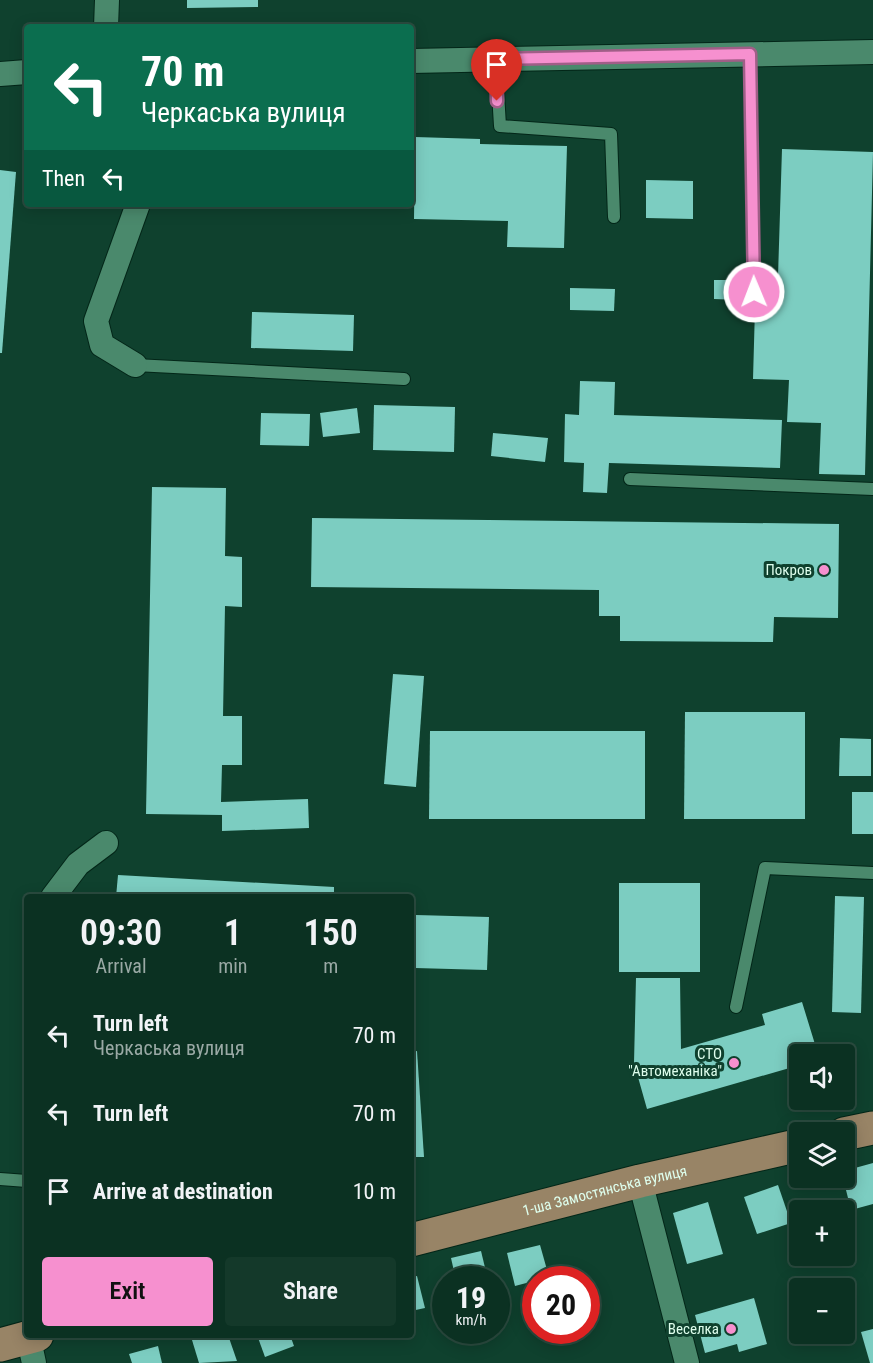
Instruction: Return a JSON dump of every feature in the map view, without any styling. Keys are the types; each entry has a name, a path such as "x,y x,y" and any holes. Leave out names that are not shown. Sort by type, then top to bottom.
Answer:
{"main road":[{"path":"855,1132 873,1128"},
{"name":"1-ша Замостянська вулиця","path":"414,1239 640,1181 789,1147"}],"street":[{"path":"106,24 107,0"},
{"path":"414,61 873,52"},
{"path":"0,74 24,72"},
{"path":"135,365 102,345 96,321 137,207"},
{"path":"55,894 78,864 106,843"},
{"path":"640,1181 687,1363"}],"lane":[{"path":"750,54 754,292"},
{"path":"496,59 500,126 611,134 614,217"},
{"path":"135,365 404,379"},
{"path":"630,479 873,489"},
{"path":"736,1007 765,868 873,873"},
{"path":"0,1179 24,1180"}],"building":[{"path":"187,0 258,0 258,7 187,8"},
{"path":"415,137 480,139 480,144 567,146 564,248 507,247 508,221 414,219"},
{"path":"782,149 873,152 865,475 819,474 821,423 787,422 789,380 753,379 755,308 777,308"},
{"path":"0,170 16,172 2,353 0,353"},
{"path":"646,180 693,181 693,219 646,218"},
{"path":"714,280 740,280 740,300 714,299"},
{"path":"570,288 615,289 614,311 570,310"},
{"path":"252,312 354,315 353,351 251,348"},
{"path":"580,381 615,382 614,415 782,420 780,468 609,463 607,493 583,492 584,463 564,462 565,414 579,415"},
{"path":"374,405 455,407 454,452 373,450"},
{"path":"357,408 360,433 323,437 320,413"},
{"path":"261,413 310,414 309,446 260,445"},
{"path":"493,433 548,438 545,462 491,456"},
{"path":"152,487 226,488 225,556 242,557 242,607 225,606 223,716 242,716 242,765 222,765 221,802 308,799 309,828 222,831 222,815 146,814"},
{"path":"312,518 839,524 838,618 774,617 773,642 620,641 620,616 599,616 599,590 311,587"},
{"path":"393,674 424,676 416,787 384,784"},
{"path":"685,712 805,712 805,819 684,819"},
{"path":"430,731 645,731 645,819 429,819"},
{"path":"840,738 871,739 871,776 839,776"},
{"path":"852,792 873,792 873,834 852,834"},
{"path":"118,875 334,887 334,894 116,894"},
{"path":"619,883 700,883 700,972 619,972"},
{"path":"835,896 864,897 861,1013 832,1012"},
{"path":"416,915 489,917 487,970 415,968"},
{"path":"636,978 680,978 681,1049 765,1025 762,1014 802,1002 815,1044 789,1044 789,1068 647,1109 634,1063"},
{"path":"417,1051 424,1157 414,1157 414,1052"},
{"path":"873,1163 873,1204 855,1209 855,1200 848,1200 846,1188 855,1188 855,1168"},
{"path":"778,1185 789,1224 757,1234 744,1197"},
{"path":"708,1202 723,1254 687,1264 673,1213"},
{"path":"540,1245 546,1266 522,1266 522,1284 515,1286 507,1253"},
{"path":"481,1251 485,1266 453,1266 451,1258"},
{"path":"414,1276 417,1276 425,1308 414,1310"},
{"name":"Веселка","path":"754,1298 767,1344 739,1352 737,1344 705,1353 695,1315"},
{"path":"873,1329 873,1363 870,1363 861,1332"},
{"path":"229,1338 237,1361 199,1363 192,1340"},
{"path":"258,1338 291,1338 294,1346 265,1357"},
{"path":"158,1346 162,1363 132,1363 129,1354"}],"place":[{"name":"Покров","path":"824,570"},
{"name":"СТО \"Автомеханіка\"","path":"734,1063"},
{"name":"Веселка","path":"731,1329"}],"route":[{"path":"497,101 496,59 750,54 754,292"}]}
